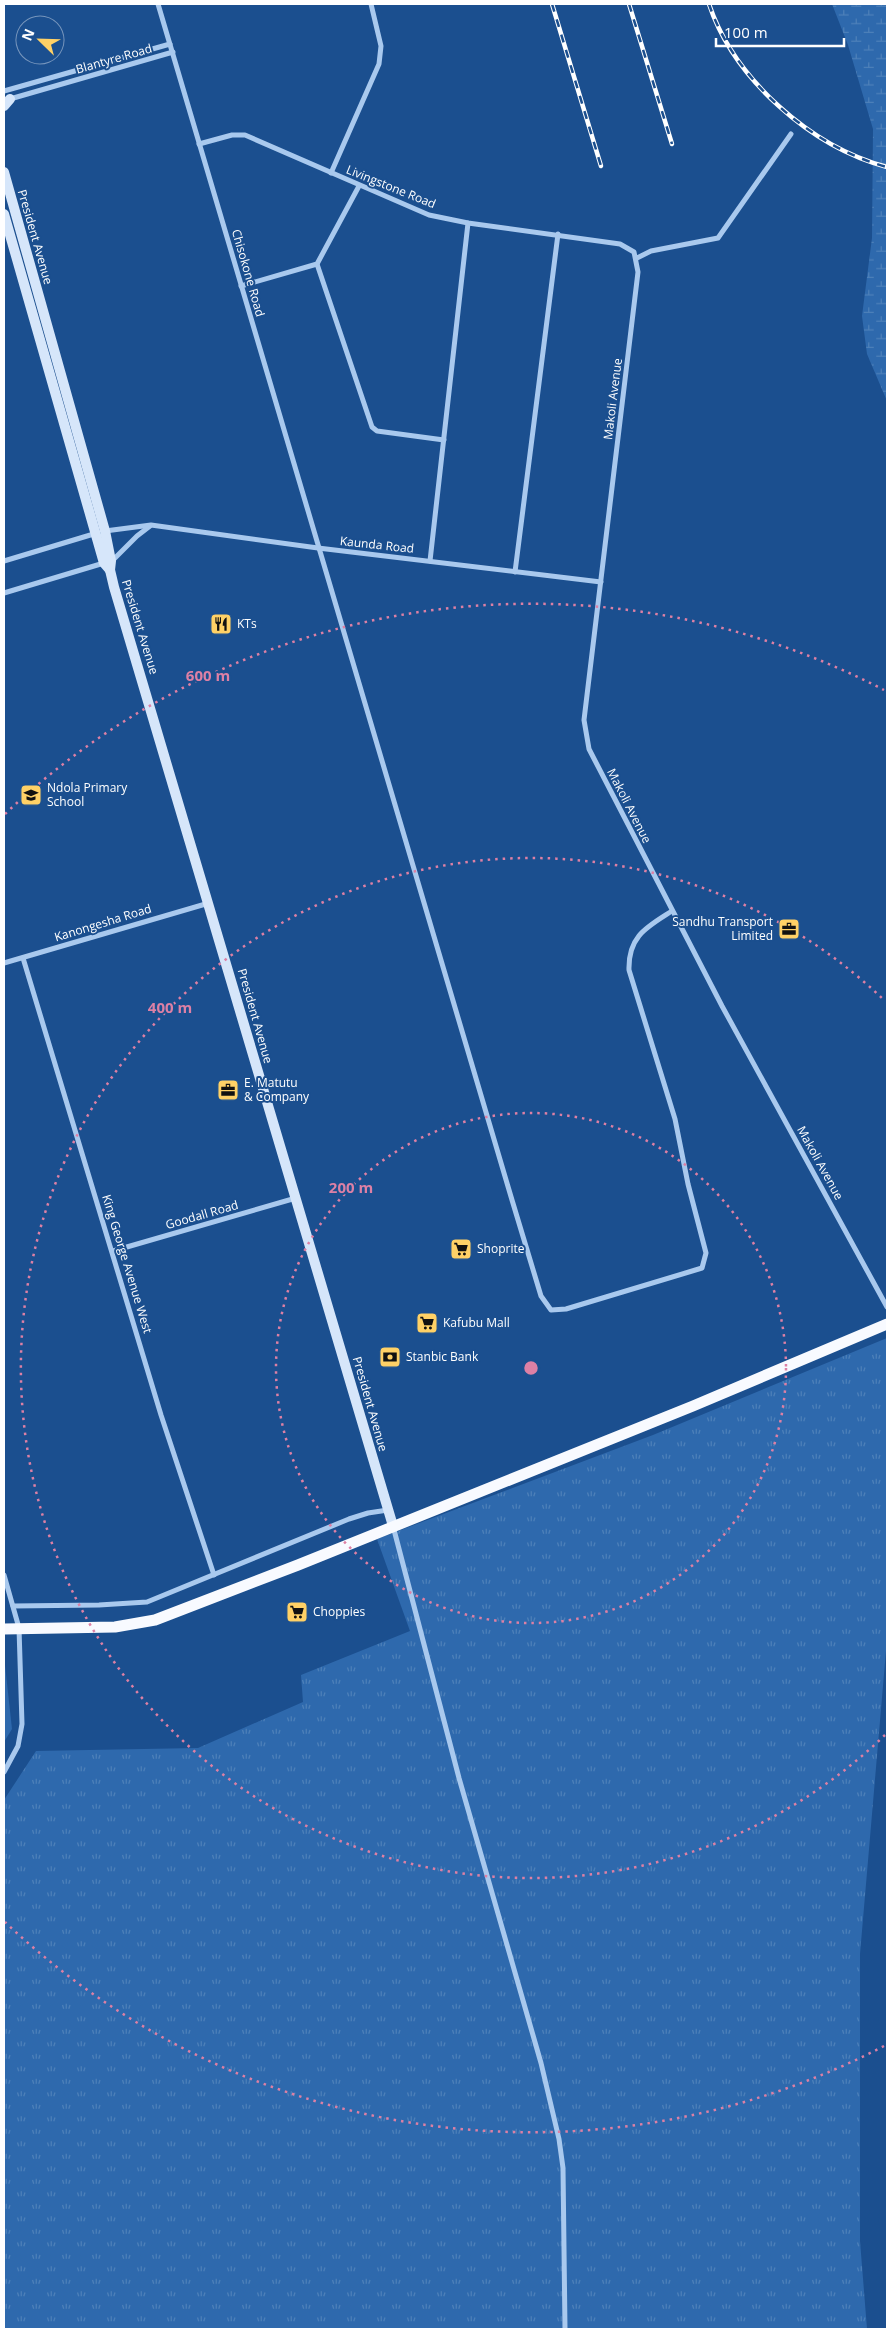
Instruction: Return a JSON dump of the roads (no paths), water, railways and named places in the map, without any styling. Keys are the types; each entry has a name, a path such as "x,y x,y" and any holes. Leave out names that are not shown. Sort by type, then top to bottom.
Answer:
{"highway":[{"path":"4,1629 115,1627 155,1620 693,1406 887,1324"}],"main road":[{"name":"President Avenue","path":"4,172 101,532 108,565 393,1526"},
{"name":"President Avenue","path":"4,214 101,532"}],"street":[{"name":"Chisokone Road","path":"158,4 533,1270 541,1296 551,1310 566,1309 702,1268 706,1261 706,1253 688,1184 675,1118 629,970 631,948 636,939 644,929 672,911"},
{"path":"331,173 379,64 381,46 371,4"},
{"name":"Blantyre Road","path":"5,99 170,44"},
{"name":"Blantyre Road","path":"5,99 173,52"},
{"path":"637,258 651,251 718,238 791,134"},
{"name":"Livingstone Road","path":"199,144 232,136 246,135 429,215 468,223 620,244 630,248 637,258"},
{"path":"359,186 318,264 372,427 377,431 444,440"},
{"path":"430,561 468,223"},
{"path":"515,572 558,234"},
{"name":"Makoli Avenue","path":"637,258 638,272 584,720 586,739 589,749 672,911 887,1307"},
{"path":"241,286 318,264"},
{"path":"4,593 108,565 151,525"},
{"name":"Kaunda Road","path":"4,561 101,532 151,525 318,548 601,582"},
{"name":"Kanongesha Road","path":"4,963 209,903"},
{"name":"King George Avenue West","path":"23,958 161,1415 214,1575"},
{"name":"Goodall Road","path":"113,1251 296,1198"},
{"path":"13,1606 99,1605 147,1602 349,1519 368,1512 388,1510"},
{"path":"393,1526 459,1778 541,2063 559,2139 563,2168 565,2329"},
{"path":"4,1575 19,1628 22,1724 18,1746 4,1772"}],"railway":[{"path":"552,4 601,166"},
{"path":"629,4 672,144"},
{"path":"709,4 721,32 737,58 756,83 779,106 831,144 887,167"}],"place":[{"name":"KTs","path":"221,624"},
{"name":"Ndola Primary School","path":"31,795"},
{"name":"Sandhu Transport Limited","path":"789,929"},
{"name":"E. Matutu & Company","path":"228,1090"},
{"name":"Shoprite","path":"461,1249"},
{"name":"Kafubu Mall","path":"427,1323"},
{"name":"Stanbic Bank","path":"390,1357"},
{"name":"Choppies","path":"297,1612"}]}
